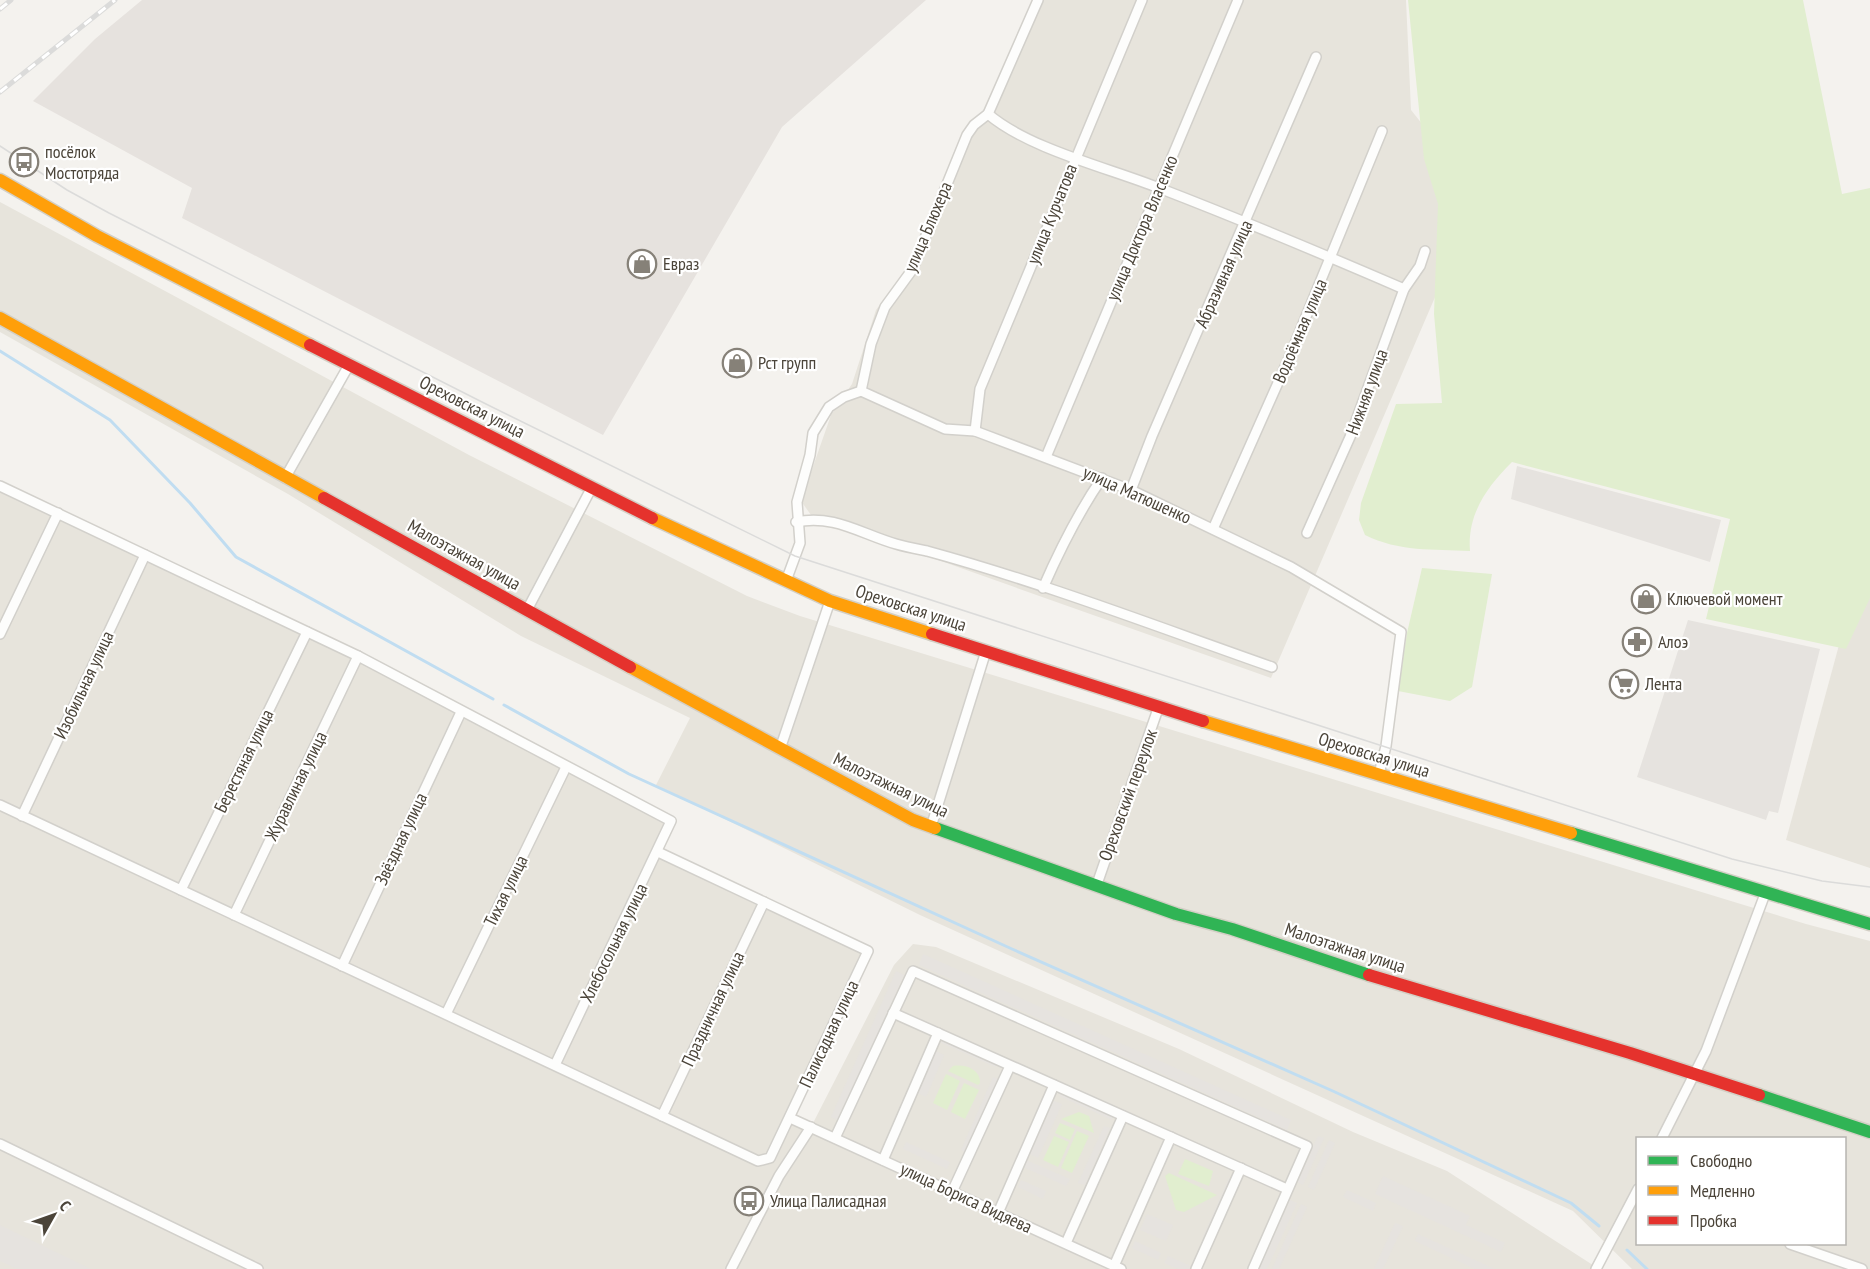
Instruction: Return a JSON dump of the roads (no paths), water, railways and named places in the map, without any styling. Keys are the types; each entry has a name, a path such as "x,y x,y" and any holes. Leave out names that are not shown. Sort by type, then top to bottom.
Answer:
{"street":[{"name":"улица Блюхера","path":"861,391 871,344 885,307 912,270 967,135 974,125 988,114 1038,0"},
{"name":"улица Курчатова","path":"975,431 980,389 1142,0"},
{"name":"улица Доктора Власенко","path":"1046,456 1238,0"},
{"name":"Абразивная улица","path":"1131,490 1152,436 1316,57"},
{"path":"988,114 999,123 1074,159 1159,188 1404,290"},
{"name":"Водоёмная улица","path":"1213,529 1331,258 1382,131"},
{"name":"Ореховская улица","path":"0,180 97,236 350,365 708,546 830,601 1159,706 1765,894 1870,924"},
{"name":"Нижняя улица","path":"1307,533 1350,437 1404,290 1420,266 1425,251"},
{"name":"Малоэтажная улица","path":"0,318 285,478 913,820 1176,914 1232,929 1317,960 1630,1053 1870,1132"},
{"path":"285,478 350,365"},
{"path":"786,581 800,543 796,522 797,502 817,422 829,407 844,397 861,391"},
{"name":"улица Матюшенко","path":"861,391 945,429 975,431 1131,490 1316,580 1401,633 1386,746 1379,774"},
{"path":"1043,588 1084,504 1102,478"},
{"path":"0,486 358,656 566,767"},
{"path":"527,610 592,487"},
{"path":"0,634 58,513"},
{"path":"796,522 815,518 830,520 896,544 927,551 1043,588 1272,667"},
{"name":"Изобильная улица","path":"22,816 146,555"},
{"path":"780,749 830,601"},
{"name":"Берестяная улица","path":"181,890 307,632"},
{"path":"931,827 986,651"},
{"name":"Журавлиная улица","path":"234,915 358,656"},
{"name":"Ореховский переулок","path":"1097,884 1159,706"},
{"name":"Звёздная улица","path":"342,966 461,712"},
{"name":"Хлебосольная улица","path":"555,1065 671,821 566,767"},
{"name":"Тихая улица","path":"446,1014 566,767"},
{"name":"Палисадная улица","path":"0,805 758,1161 770,1158 868,951 764,902"},
{"path":"658,852 764,902"},
{"path":"1663,1137 1695,1076 1765,894"},
{"name":"Праздничная улица","path":"662,1116 764,902"},
{"path":"835,1138 913,971 1306,1146 1252,1269"},
{"path":"894,1013 1287,1189"},
{"path":"883,1160 938,1033"},
{"path":"952,1192 1010,1066"},
{"path":"998,1213 1054,1085"},
{"path":"1066,1243 1123,1116"},
{"name":"улица Бориса Видяева","path":"790,1118 1118,1267"},
{"path":"731,1269 779,1176 811,1127"},
{"path":"1118,1267 1171,1137"},
{"path":"0,1144 258,1269"},
{"path":"1196,1269 1241,1168"},
{"path":"1596,1269 1636,1193"},
{"path":"1793,1245 1862,1269"}],"waterway":[{"path":"0,351 110,420 190,503 236,557 493,699"},
{"path":"504,705 629,774 1012,949 1335,1092 1571,1203 1599,1226"},
{"path":"1627,1250 1647,1269"}],"tram line":[{"path":"0,146 67,190 109,213 484,403 795,556 1732,859 1822,881 1870,887"}],"railway":[{"path":"0,9 11,0"},
{"path":"0,92 115,0"}],"place":[{"name":"посёлок Мостотряда","path":"24,162"},
{"name":"Евраз","path":"642,264"},
{"name":"Рст групп","path":"737,363"},
{"name":"Ключевой момент","path":"1646,599"},
{"name":"Алоэ","path":"1637,642"},
{"name":"Лента","path":"1624,684"},
{"name":"Улица Палисадная","path":"749,1201"}]}
